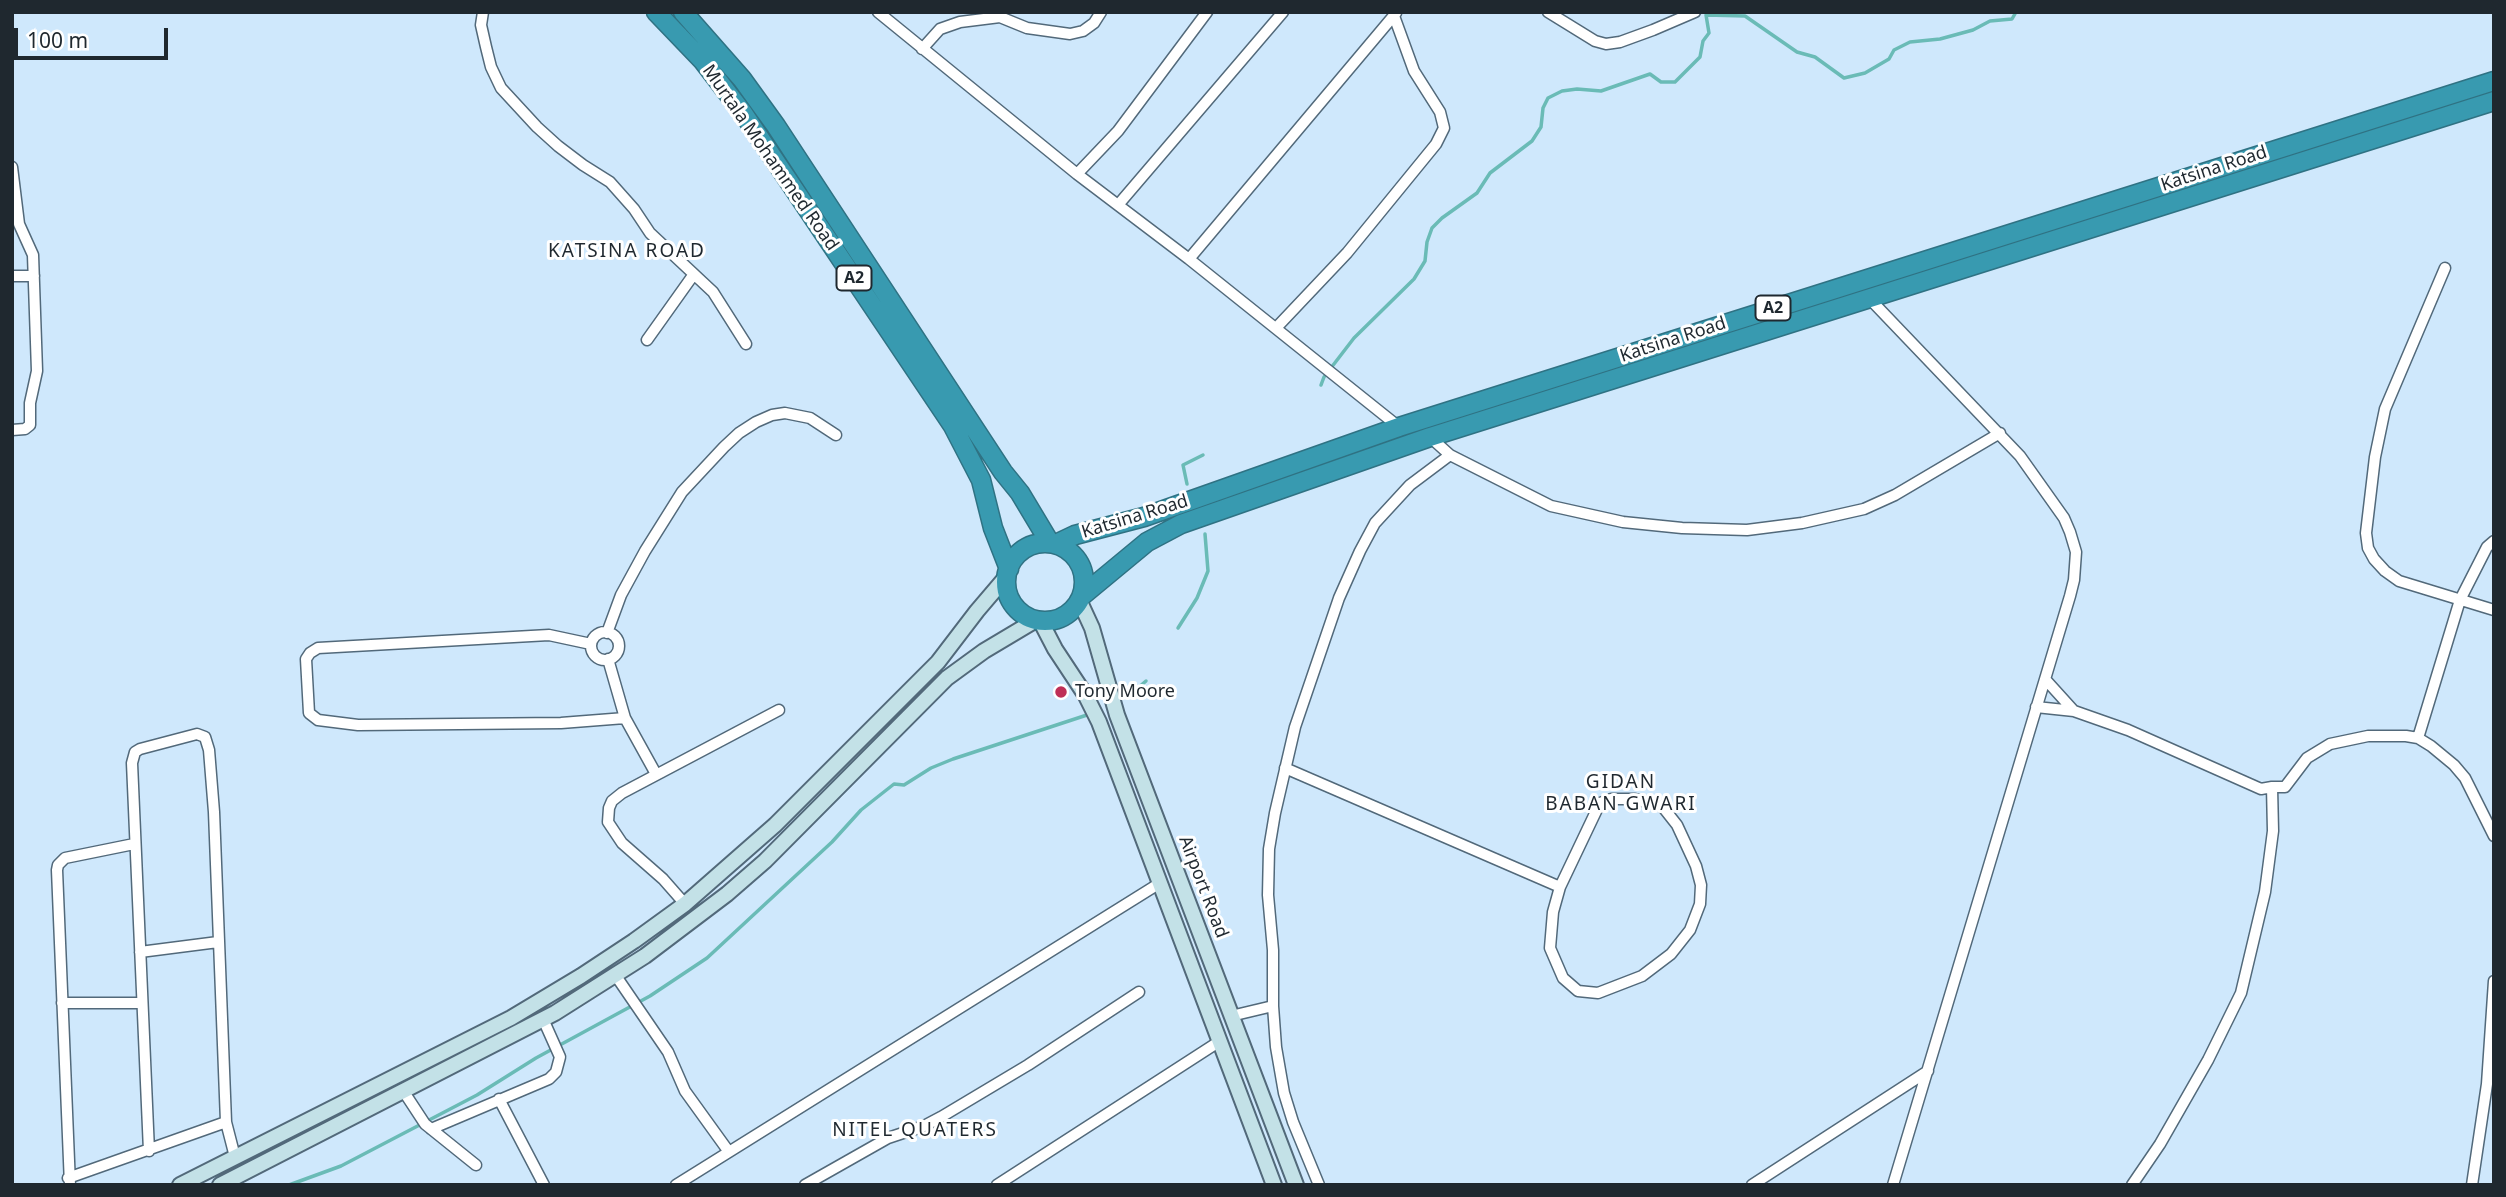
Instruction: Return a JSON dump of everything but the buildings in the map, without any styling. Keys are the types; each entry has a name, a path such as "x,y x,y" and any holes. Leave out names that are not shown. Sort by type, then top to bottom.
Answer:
{"highway":[{"name":"Murtala Mohammed Road","path":"656,12 703,61 743,113 953,426 981,480 1007,573"},
{"name":"Murtala Mohammed Road","path":"683,12 742,79 776,126 1003,472 1053,543"},
{"name":"Katsina Road","path":"1053,543 1144,517 1399,427 2494,81"},
{"name":"Katsina Road","path":"1082,598 1147,542 1164,532 1430,438 2494,101"},
{"name":"A2","path":"1053,543 1071,552 1080,562 1084,575 1082,598 1066,615 1038,621 1022,614 1012,604 1007,591 1007,573 1016,556 1027,548 1053,543"}],"main road":[{"path":"180,1185 511,1018 581,976 685,904 775,825 938,662 1007,573"},
{"name":"Airport Road","path":"1082,598 1107,688 1296,1185"},
{"path":"220,1185 543,1019 616,976 687,926 765,861 947,678 984,651 1038,621 1087,696 1099,722 1274,1185"}],"street":[{"path":"482,12 481,25 488,57 495,78 502,88 558,146 610,182 634,209 650,233 713,292 746,344"},
{"path":"878,12 1077,174 1189,259 1399,427"},
{"path":"922,49 940,29 960,22 1000,17 1027,28 1070,34 1083,31 1094,23 1101,12"},
{"path":"1077,174 1118,131 1207,12"},
{"path":"1118,205 1283,12"},
{"path":"1548,12 1595,41 1606,44 1620,42 1695,12"},
{"path":"1189,259 1395,14"},
{"path":"1276,328 1347,253 1436,144 1444,128 1440,112 1414,71 1395,14"},
{"path":"12,167 19,224 33,255 37,370 30,403 30,425 25,429 12,430"},
{"path":"2445,268 2385,409 2375,457 2366,533 2368,548 2385,571 2399,581 2494,610"},
{"path":"647,340 694,274"},
{"path":"12,276 34,276"},
{"path":"1860,281 1868,300 2020,456 2053,501 2070,531 2076,552 2074,580 1894,1185"},
{"path":"607,633 621,595 682,492 740,433 764,418 785,412 810,418 836,435"},
{"path":"1430,438 1450,455 1551,506 1623,522 1682,528 1747,530 1802,523 1864,509 1895,495 2000,433"},
{"path":"1319,1185 1293,1122 1284,1093 1276,1047 1273,950 1268,895 1269,849 1295,727 1339,598 1375,523 1410,485 1450,455"},
{"path":"2418,738 2460,600 2487,547 2494,541"},
{"path":"607,633 615,637 618,644 617,653 602,660 595,656 591,644 595,636 607,633"},
{"path":"591,644 549,635 318,648 306,659 309,713 318,720 358,725 561,723 625,718"},
{"path":"608,659 625,718 656,774"},
{"path":"2045,678 2074,710"},
{"path":"2036,707 2074,710 2128,730 2261,789 2285,787 2307,758 2330,744 2368,736 2418,738 2442,754 2465,778 2494,836"},
{"path":"685,904 663,879 622,844 608,822 609,808 612,802 656,774 779,710"},
{"path":"149,1151 132,763 135,752 201,735 207,742 210,762 226,1122 235,1157"},
{"path":"1285,768 1560,887"},
{"path":"2132,1185 2160,1144 2208,1060 2241,993 2265,892 2273,831 2272,787"},
{"path":"1611,799 1635,799 1662,806 1677,825 1696,866 1701,885 1700,905 1690,930 1671,954 1642,976 1598,993 1578,991 1563,978 1550,947 1553,912 1560,887 1600,803 1611,799"},
{"path":"134,844 75,855 65,858 58,865 56,881 69,1181 226,1122"},
{"path":"676,1185 1160,883"},
{"path":"141,952 218,942"},
{"path":"616,976 668,1052 685,1091 729,1152"},
{"path":"2472,1185 2487,1084 2494,981"},
{"path":"804,1185 888,1138 924,1126 941,1117 1028,1065 1139,992"},
{"path":"62,1003 141,1003"},
{"path":"1231,1016 1273,1006"},
{"path":"425,1123 499,1099 549,1079 559,1065 560,1057 543,1019"},
{"path":"997,1185 1220,1041"},
{"path":"1752,1185 1927,1071"},
{"path":"404,1092 425,1123 476,1165"},
{"path":"499,1099 544,1185"}],"waterway":[{"path":"1321,385 1324,377 1354,338 1414,279 1425,261 1432,228 1477,193 1490,173 1532,141 1541,127 1543,108 1548,98 1562,91 1577,89 1601,91 1650,74 1661,82 1675,82 1700,57 1703,41 1709,33 1706,15 1745,16 1797,52 1815,57 1844,78 1865,73 1889,59 1894,50 1910,42 1940,39 1973,30 1990,21 2012,19 2016,12"},
{"path":"1187,484 1183,465 1203,455"},
{"path":"1178,628 1197,598 1208,571 1205,534"},
{"path":"1116,701 1132,693 1146,681"},
{"path":"289,1185 341,1166 477,1095 536,1058 650,996 707,958 832,842 861,810 894,784 904,785 931,768 953,759 1090,714"}],"place":[{"name":"Tony Moore","path":"1061,692"}],"district":[{"name":"KATSINA ROAD","path":"627,252"},
{"name":"GIDAN BABAN GWARI","path":"1621,794"},
{"name":"NITEL QUATERS","path":"915,1131"}]}
